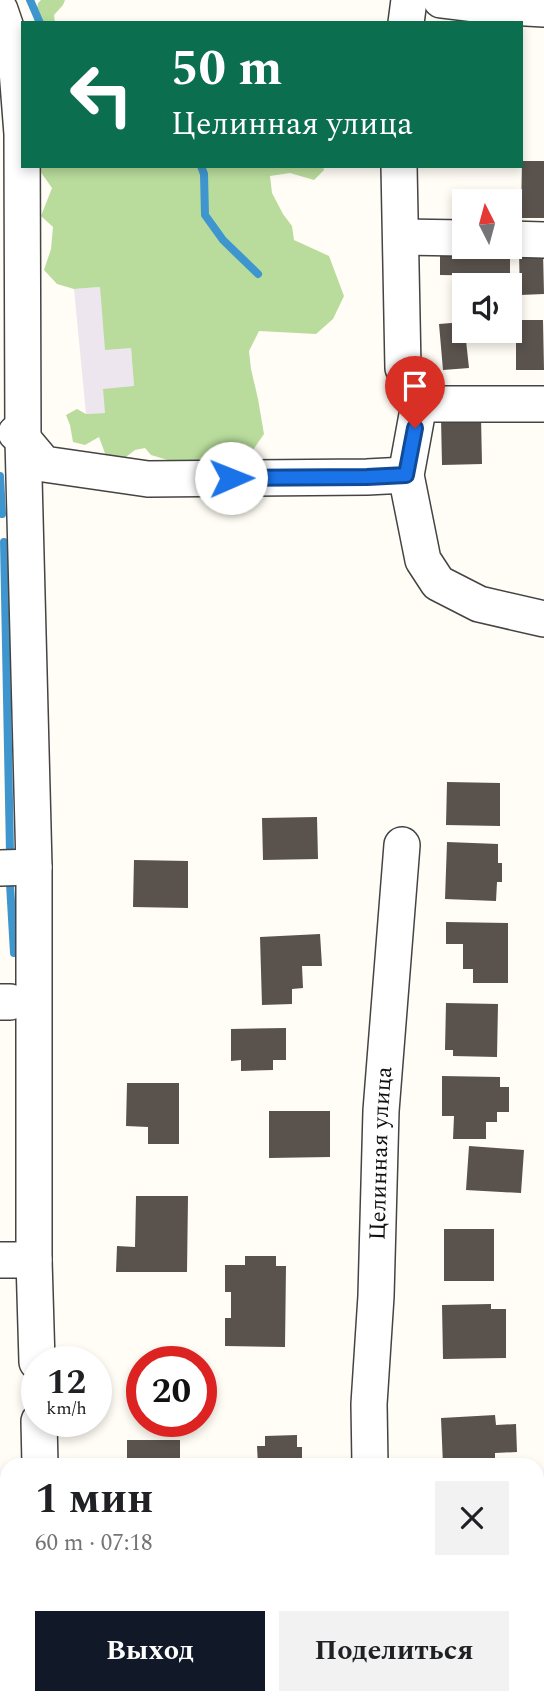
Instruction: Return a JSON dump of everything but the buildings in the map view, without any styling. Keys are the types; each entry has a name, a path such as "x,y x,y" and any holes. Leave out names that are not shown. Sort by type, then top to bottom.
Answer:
{"street":[{"path":"406,21 409,0"},
{"path":"441,0 544,9"},
{"path":"0,10 16,57 21,121"},
{"path":"22,168 12,429 17,867 37,1346"},
{"path":"399,168 403,368 419,404 406,475 423,560 438,583 479,604 544,619"},
{"path":"0,176 22,209"},
{"path":"401,237 452,238"},
{"path":"522,239 544,240"},
{"path":"419,404 544,404"},
{"path":"12,429 44,464 148,479 406,475"},
{"name":"Целинная улица","path":"370,1458 369,1404 376,1296 382,1111 402,845"},
{"path":"0,1260 34,1260"},
{"path":"39,1437 40,1458"}],"shaded area":[{"path":"100,287 131,348 134,386 106,413 86,414 74,289"}],"green space":[{"path":"41,0 65,0 54,15 55,21 34,21"},
{"path":"39,168 324,168 314,180 290,173 270,176 272,193 292,226 294,240 329,256 344,296 333,319 316,334 259,331 249,351 264,434 253,450 239,462 221,468 171,461 151,455 145,448 135,450 122,460 106,456 99,437 85,445 73,442 66,415 77,409 86,414 105,413 103,389 134,386 131,348 105,350 100,287 74,289 57,284 44,270 51,249 53,227 41,216 52,188"}],"waterway":[{"path":"30,0 39,21"},
{"path":"202,168 205,215 223,240 258,274"},
{"path":"0,476 2,514"},
{"path":"4,542 10,852"},
{"path":"10,884 14,953"}],"route":[{"path":"231,478 406,475 415,428"}]}
